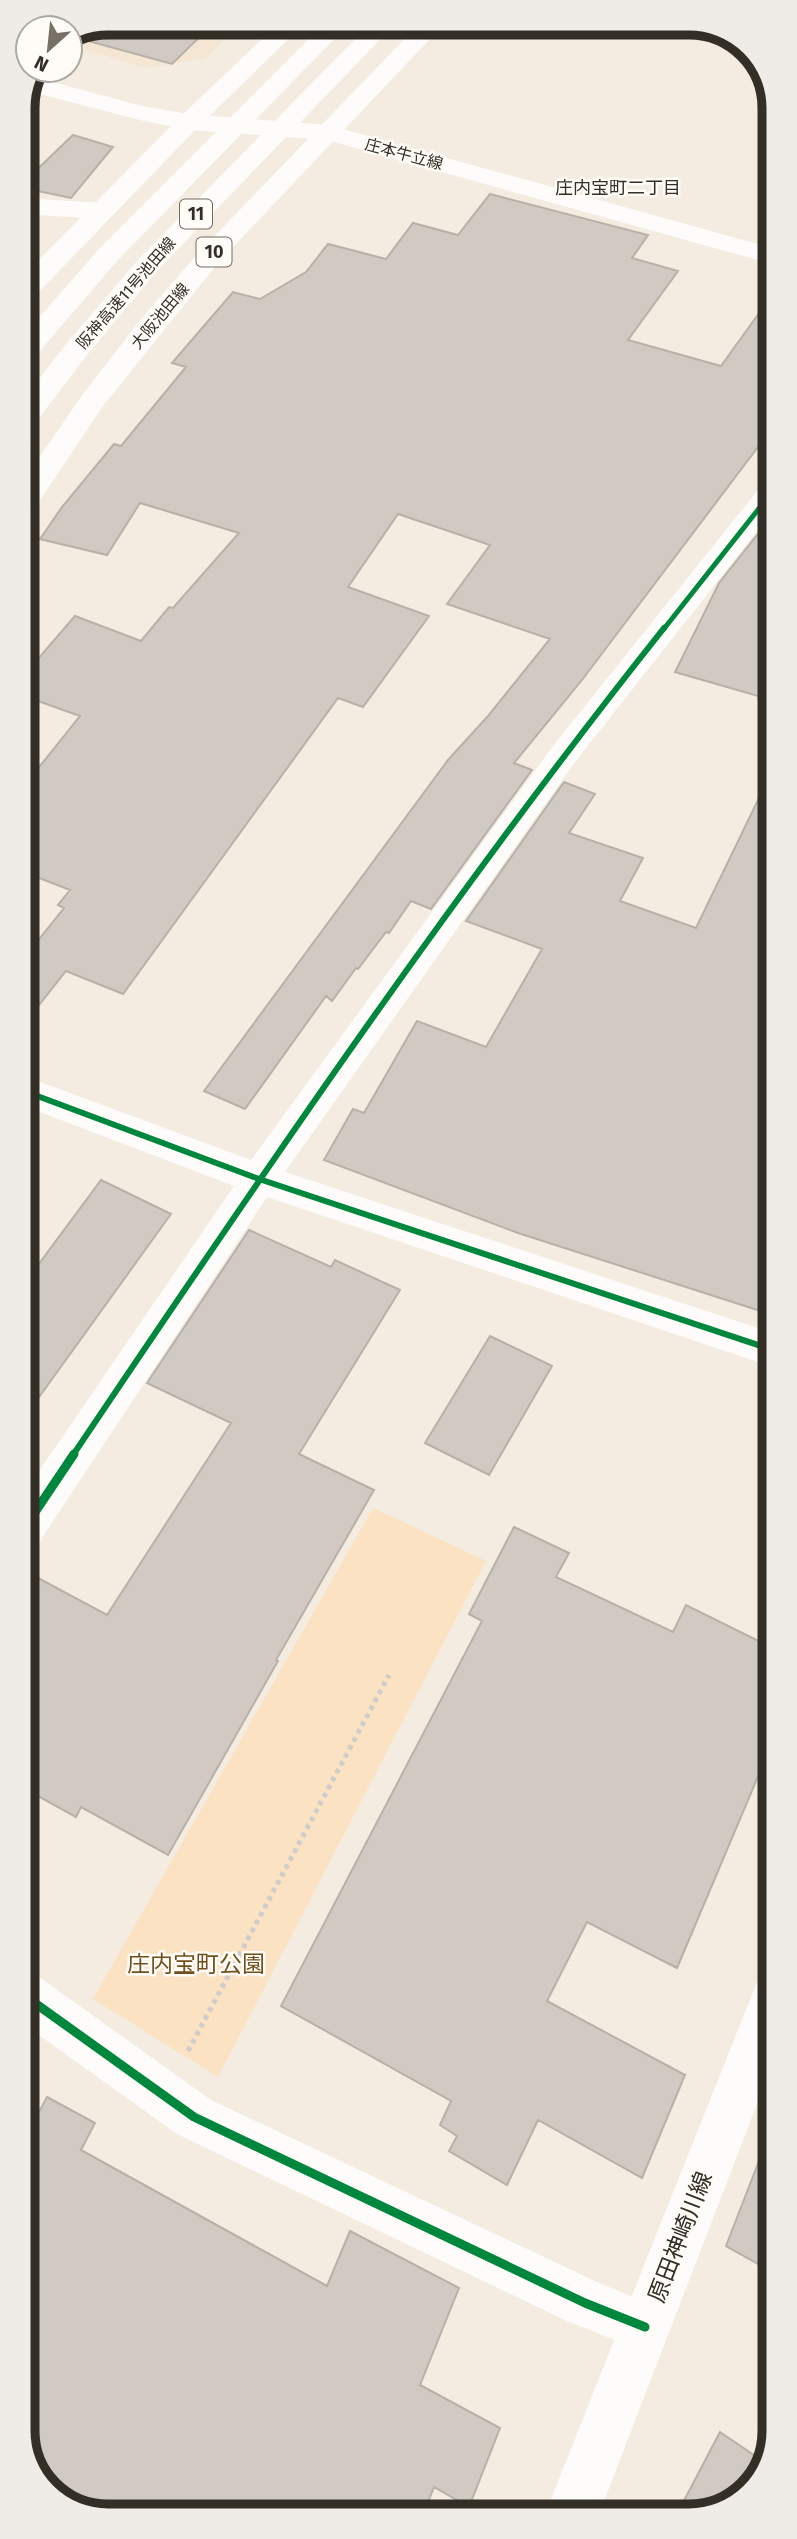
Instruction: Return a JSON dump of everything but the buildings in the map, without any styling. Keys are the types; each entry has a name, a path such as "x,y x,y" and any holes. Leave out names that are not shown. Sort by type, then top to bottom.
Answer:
{"main road":[{"path":"35,279 189,122 280,35"},
{"name":"阪神高速11号池田線","path":"35,339 108,255 326,35"},
{"name":"阪神高速11号池田線","path":"35,403 147,266 372,35"},
{"name":"大阪池田線","path":"35,485 93,400 209,257 422,35"},
{"name":"庄本牛立線","path":"39,85 139,113 189,122 328,133 762,253"},
{"path":"35,207 100,211"},
{"path":"35,1511 260,1179 564,754 756,537 762,520"},
{"path":"35,1095 260,1179 762,1346"},
{"path":"35,2003 194,2117 585,2303 645,2327"},
{"name":"原田神崎川線","path":"576,2504 762,2030"}],"path":[{"path":"164,2095 390,1675"}],"shaded area":[{"path":"108,35 229,35 206,58 147,68 84,50 84,40"}],"green space":[{"name":"庄内宝町公園","path":"373,1508 486,1561 218,2077 93,1999"}],"cycle path":[{"path":"35,1512 259,1179 564,754 762,505"},
{"path":"35,1095 259,1179 762,1346"},
{"path":"35,2003 194,2117 585,2303 645,2327"}],"district":[{"name":"庄内宝町二丁目","path":"618,188"}]}
